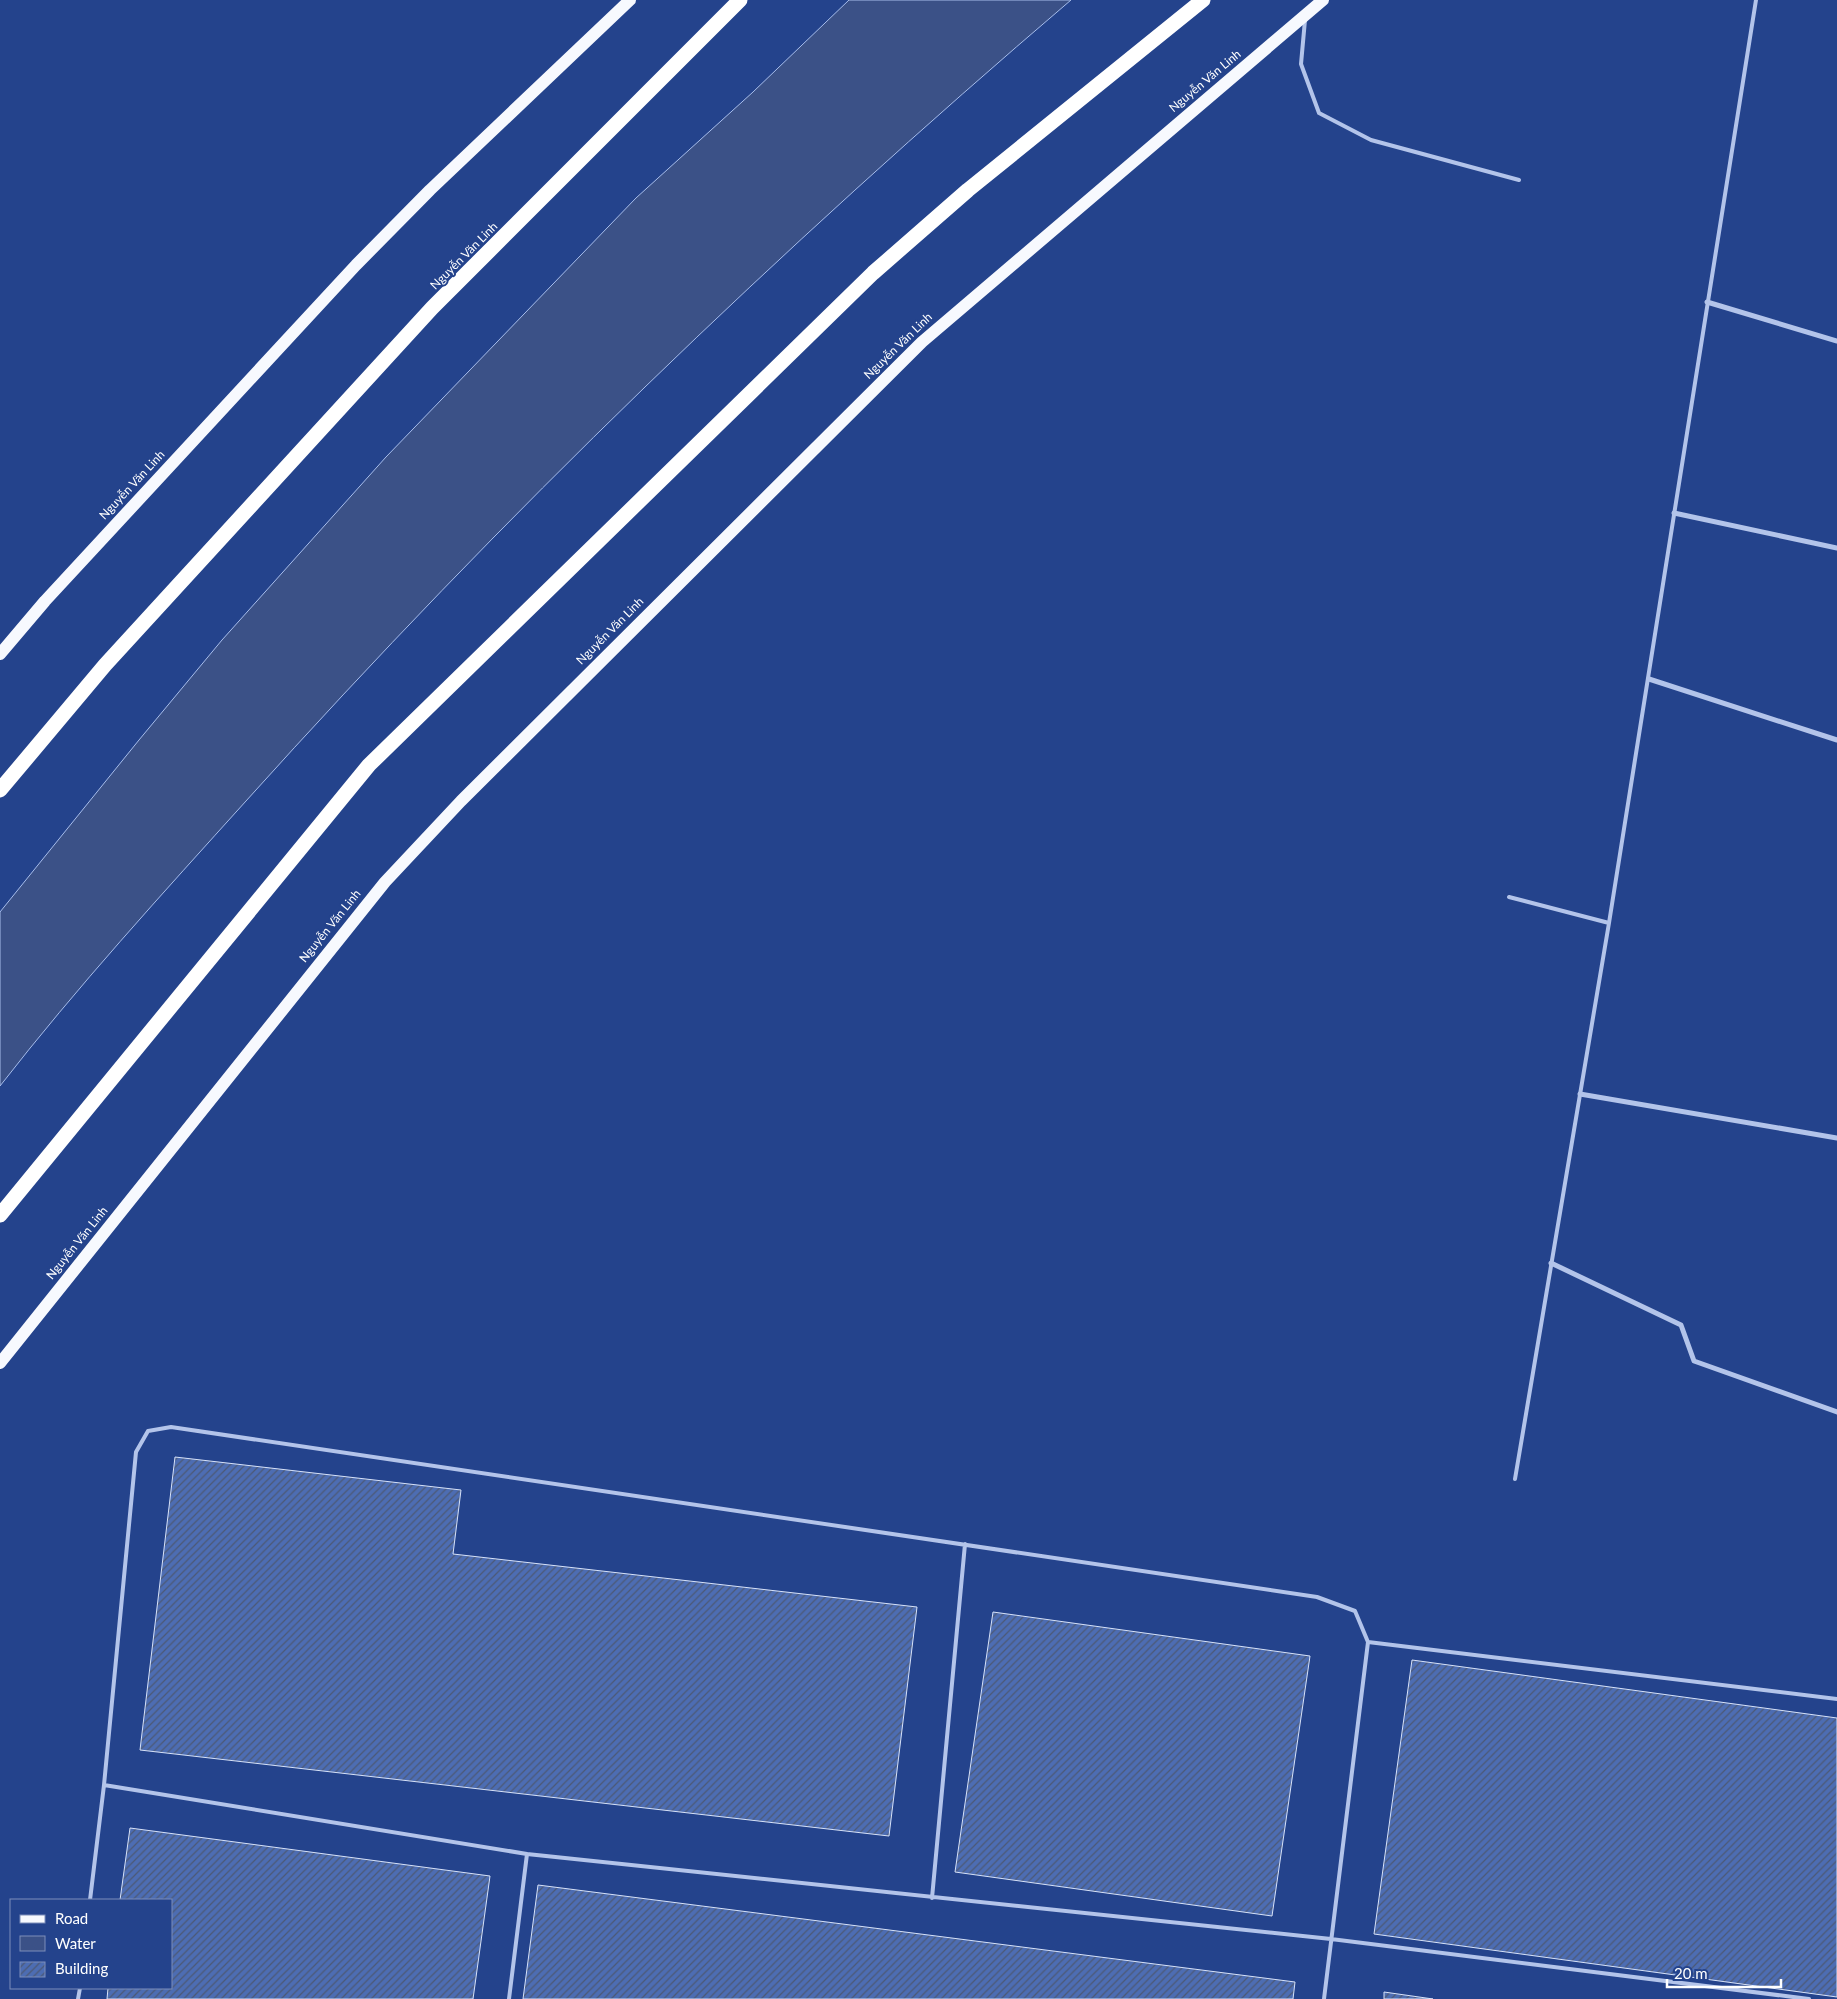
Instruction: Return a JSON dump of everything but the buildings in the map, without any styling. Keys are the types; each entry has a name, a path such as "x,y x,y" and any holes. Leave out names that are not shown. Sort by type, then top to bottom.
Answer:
{"highway":[{"name":"Nguyễn Văn Linh","path":"0,790 105,665 432,308 740,0"},
{"path":"0,1215 369,765 873,273 968,190 1203,0"}],"main road":[{"name":"Nguyễn Văn Linh","path":"0,654 45,601 356,265 430,190 630,0"},
{"name":"Nguyễn Văn Linh","path":"0,1363 385,882 461,801 922,342 1323,0"}],"street":[{"path":"1707,302 1837,341"},
{"path":"1674,512 1837,548"},
{"path":"1648,679 1837,740"},
{"path":"1580,1094 1837,1138"},
{"path":"1551,1263 1681,1325 1694,1361 1837,1412"}],"lane":[{"path":"1515,1479 1609,922 1756,0"},
{"path":"1305,15 1301,64 1318,113 1370,140 1519,180"},
{"path":"1509,897 1609,922"},
{"path":"90,1899 104,1785 136,1452 148,1431 171,1427 1317,1597 1355,1611 1368,1642 1324,1999"},
{"path":"932,1898 965,1544"},
{"path":"1368,1642 1837,1699"},
{"path":"104,1785 527,1854 1331,1939 1809,1999"},
{"path":"509,1999 527,1854"}],"water":[{"path":"849,0 1071,0 855,190 645,387 543,488 343,695 246,801 90,977 0,1086 0,912 222,640 386,457 636,198 753,92"}]}
